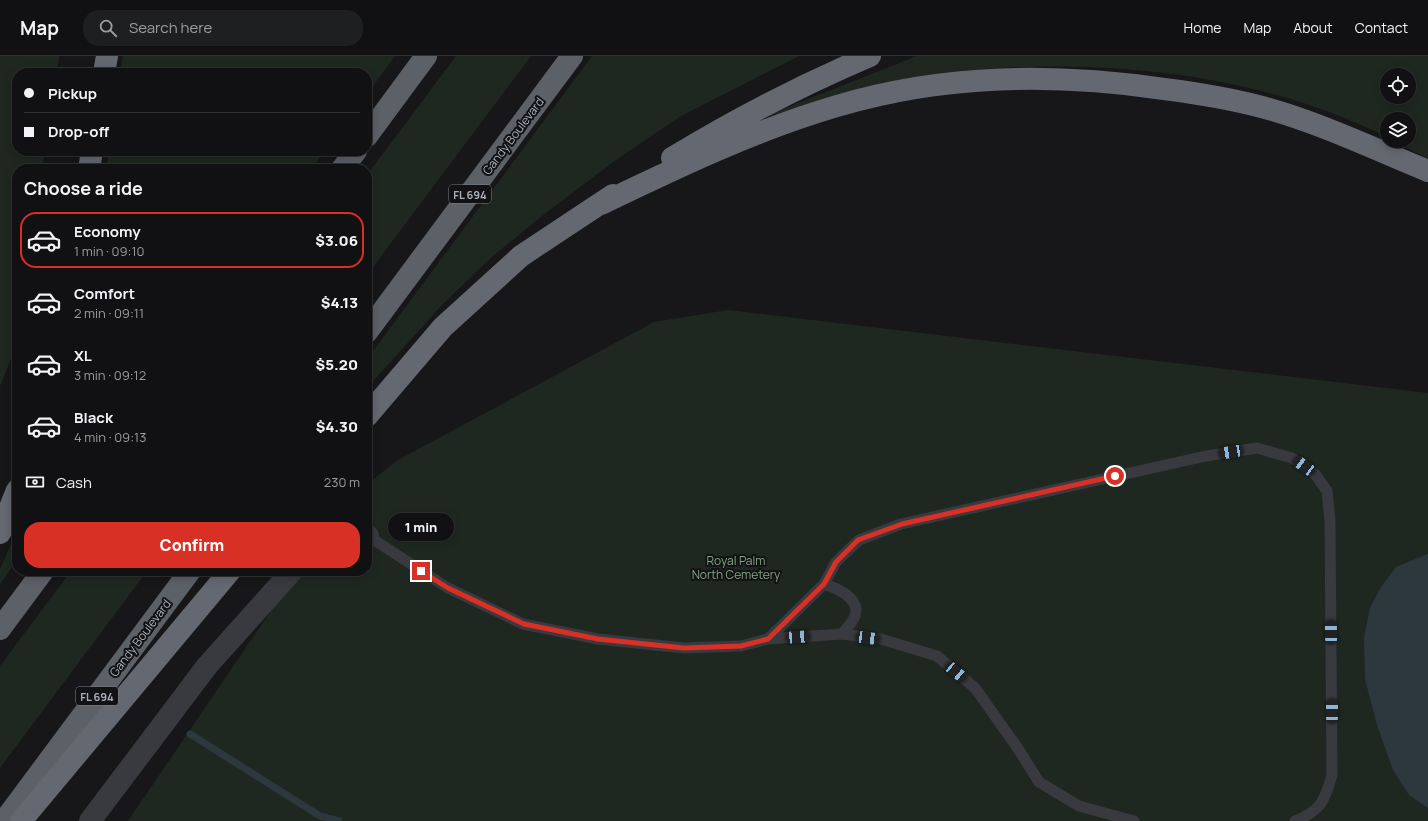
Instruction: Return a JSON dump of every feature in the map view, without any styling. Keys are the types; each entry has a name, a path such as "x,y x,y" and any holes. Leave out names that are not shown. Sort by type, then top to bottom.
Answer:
{"highway":[{"path":"105,68 107,56"},
{"path":"372,129 426,56"},
{"name":"Gandy Boulevard","path":"372,325 572,56"},
{"path":"372,411 443,327 516,261 601,204 622,188 699,142 813,81 870,56"},
{"path":"601,204 681,166 768,129 838,105 914,88 995,78 1061,78 1128,84 1199,94 1258,106 1312,123 1428,170"},
{"path":"346,164 352,156"},
{"path":"0,533 12,503"},
{"path":"0,629 39,576"},
{"name":"Gandy Boulevard","path":"4,821 186,576"},
{"path":"21,821 226,576"}],"street":[{"path":"90,821 207,666 288,576"}],"lane":[{"path":"768,639 824,584 836,562 858,540 902,524 1206,456 1256,448 1292,458 1315,474 1327,491 1330,536 1332,775 1326,798 1309,816 1295,821"},
{"path":"372,539 448,588 524,624 598,639 684,648 741,646 768,639 842,634 881,639 937,656 975,688 1017,747 1039,782 1079,806 1134,821"},
{"path":"824,584 842,590 855,605 855,616 842,634"}],"green space":[{"path":"0,56 59,56 58,68 12,68 12,156 44,156 43,164 12,164 12,356 0,386"},
{"path":"123,56 395,56 372,87 372,68 121,68"},
{"path":"456,56 531,56 372,268 372,168"},
{"path":"592,56 799,56 681,116 616,160 547,212 494,255 440,307 372,382 372,352"},
{"path":"917,56 1428,56 1428,159 1408,148 1416,148 1416,112 1380,112 1380,134 1335,114 1282,96 1226,83 1169,74 1112,68 1054,66 997,68 941,73 893,82 750,122"},
{"path":"108,156 321,156 315,164 107,164"},
{"name":"Royal Palm North Cemetery","path":"728,310 1428,393 1428,821 128,821 295,576 372,576 372,480 398,460 654,322"},
{"path":"12,542 12,567 0,584 0,569"},
{"path":"67,576 143,576 0,768 0,666"}],"shaded area":[{"path":"1428,554 1428,808 1409,795 1393,770 1377,725 1365,679 1364,637 1370,608 1381,587 1396,567"}],"waterway":[{"path":"190,734 320,816 339,821"}],"route":[{"path":"421,571 448,588 524,624 598,639 684,648 741,646 768,639 824,584 836,562 858,540 902,524 1115,476"}]}
